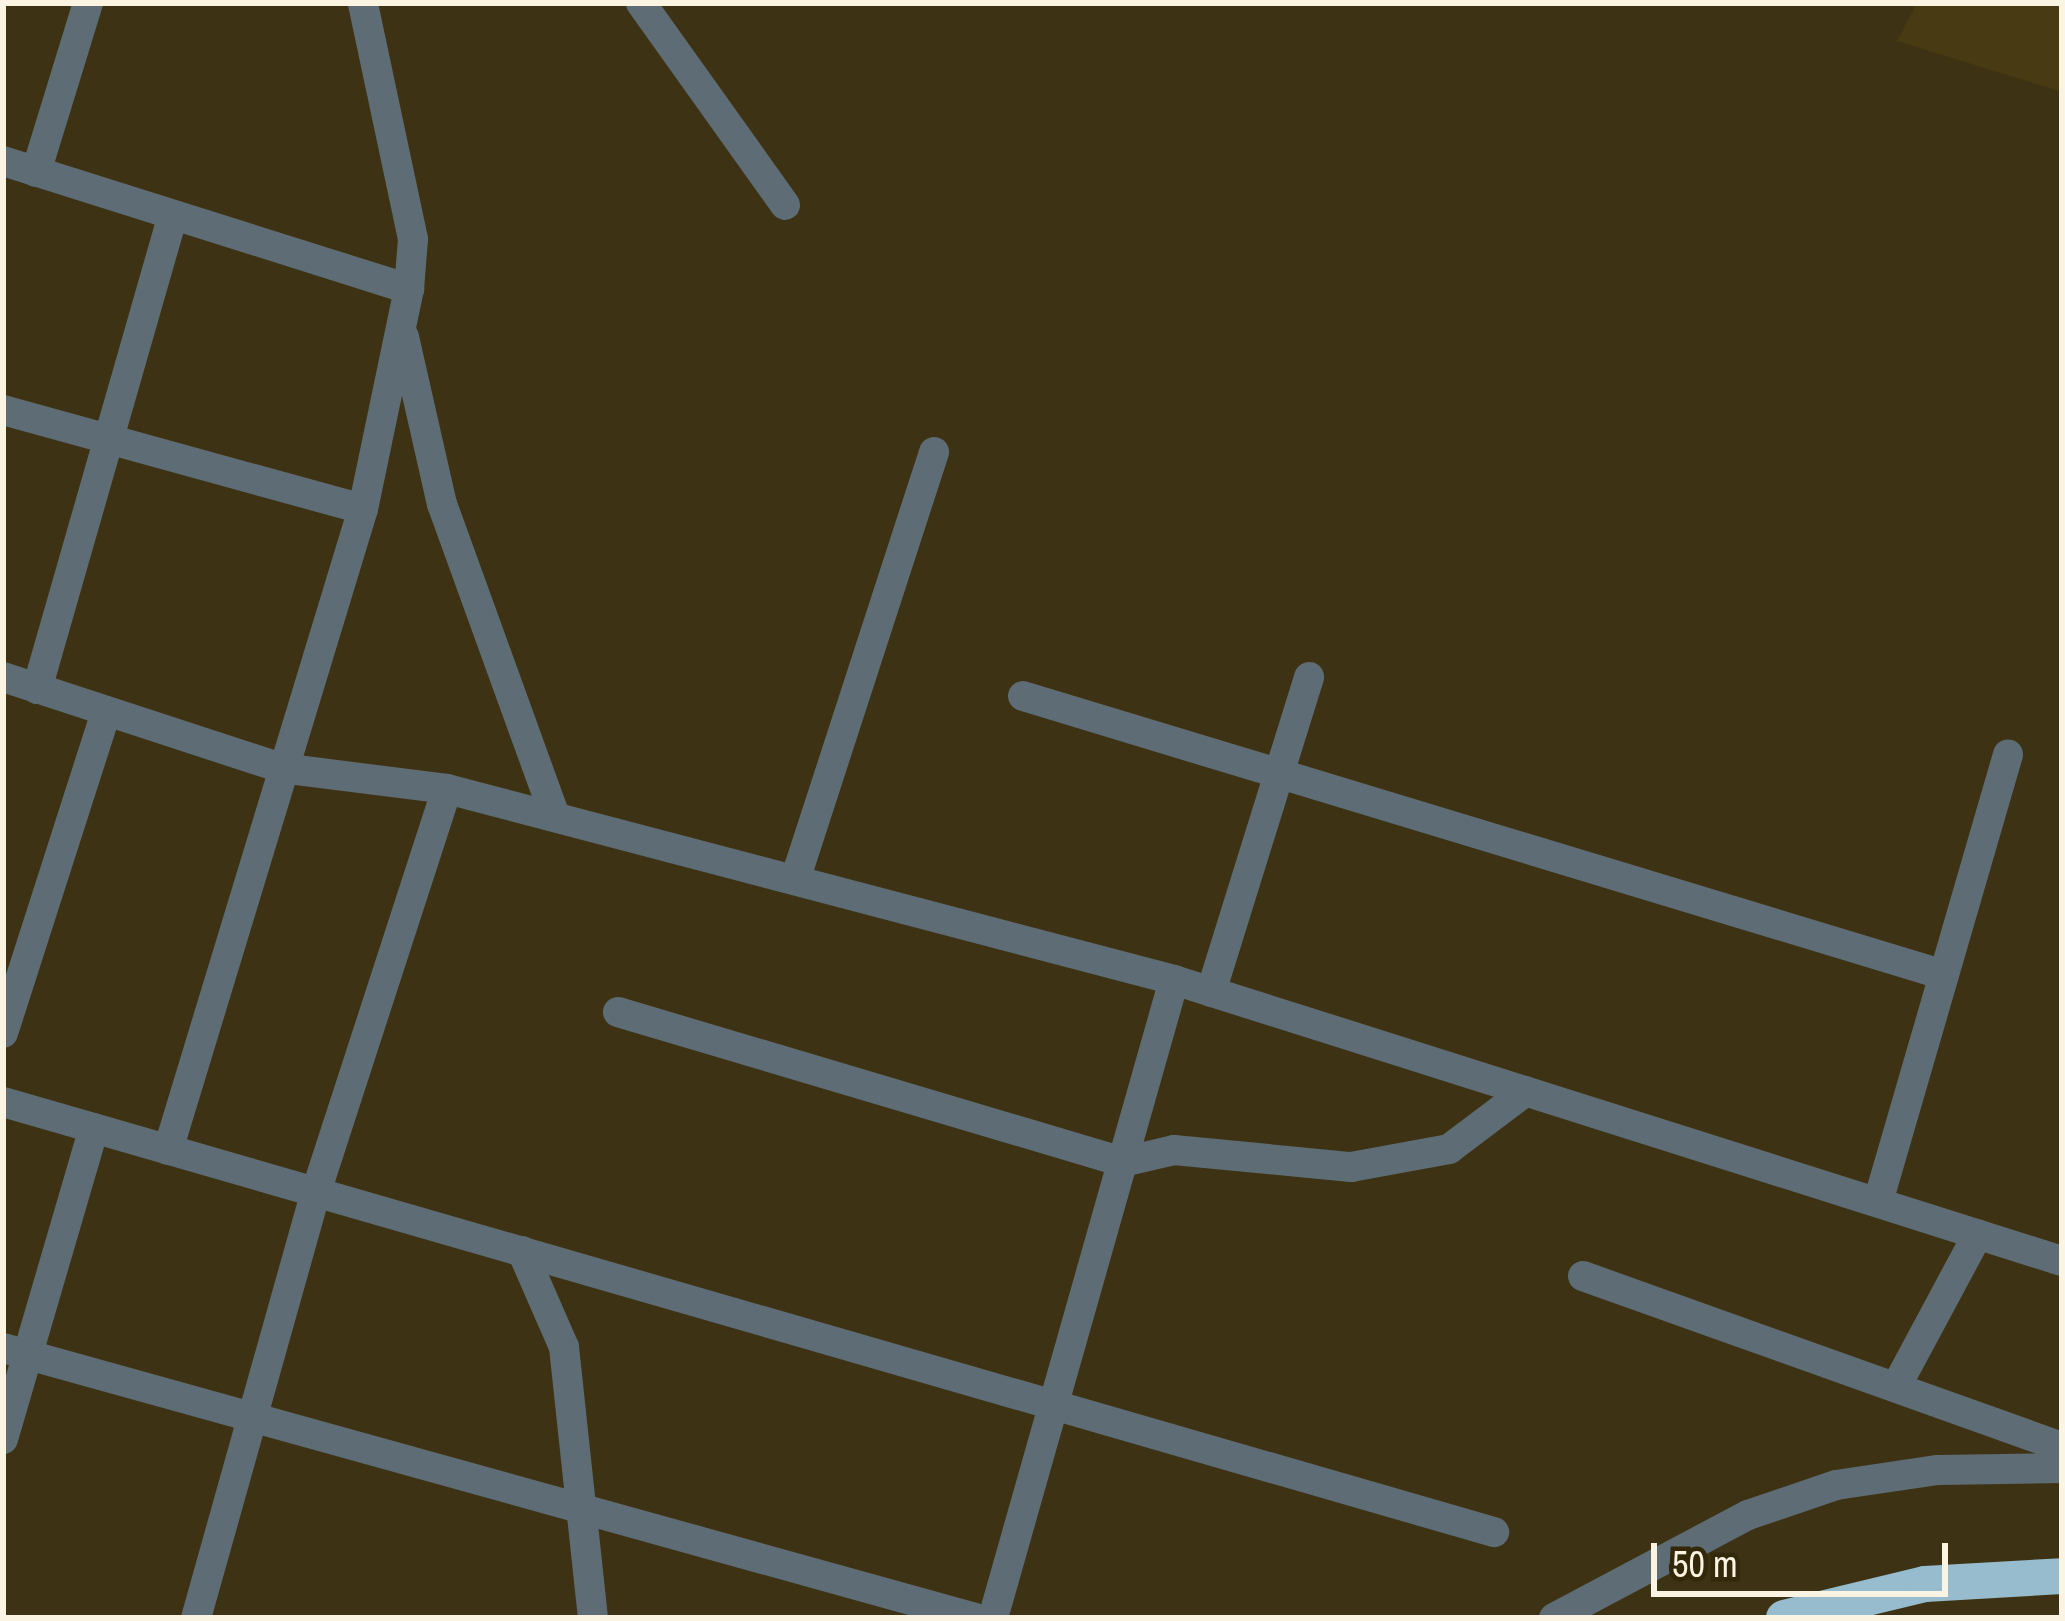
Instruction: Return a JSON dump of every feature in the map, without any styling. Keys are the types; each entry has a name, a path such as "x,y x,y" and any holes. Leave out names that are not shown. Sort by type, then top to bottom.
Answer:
{"highway":[{"path":"1784,1618 1925,1584 2062,1576"}],"street":[{"path":"36,172 88,3"},
{"path":"167,1150 363,509 409,289 413,239 363,3"},
{"path":"641,3 784,205"},
{"path":"3,161 409,289"},
{"path":"37,689 173,215"},
{"path":"400,324 442,504 555,817"},
{"path":"3,410 108,443 363,509"},
{"path":"796,880 934,452"},
{"path":"3,677 281,768 448,789 1174,980 2062,1261"},
{"path":"1211,992 1309,677"},
{"path":"1023,696 1944,975"},
{"path":"3,1033 106,712"},
{"path":"1878,1202 2008,755"},
{"path":"196,1618 316,1192 448,789"},
{"path":"993,1618 1174,980"},
{"path":"618,1012 1123,1162 1174,1150 1351,1167 1449,1149 1526,1091"},
{"path":"3,1102 1494,1532"},
{"path":"3,1439 15,1352 94,1128"},
{"path":"1897,1385 1978,1234"},
{"path":"522,1251 564,1347 587,1510 593,1618"},
{"path":"1582,1276 2062,1447"},
{"path":"15,1352 975,1618"},
{"path":"1554,1618 1748,1515 1836,1485 1938,1470 2062,1468"}],"shaded area":[{"path":"1917,3 2062,3 2062,92 1897,41"}]}
